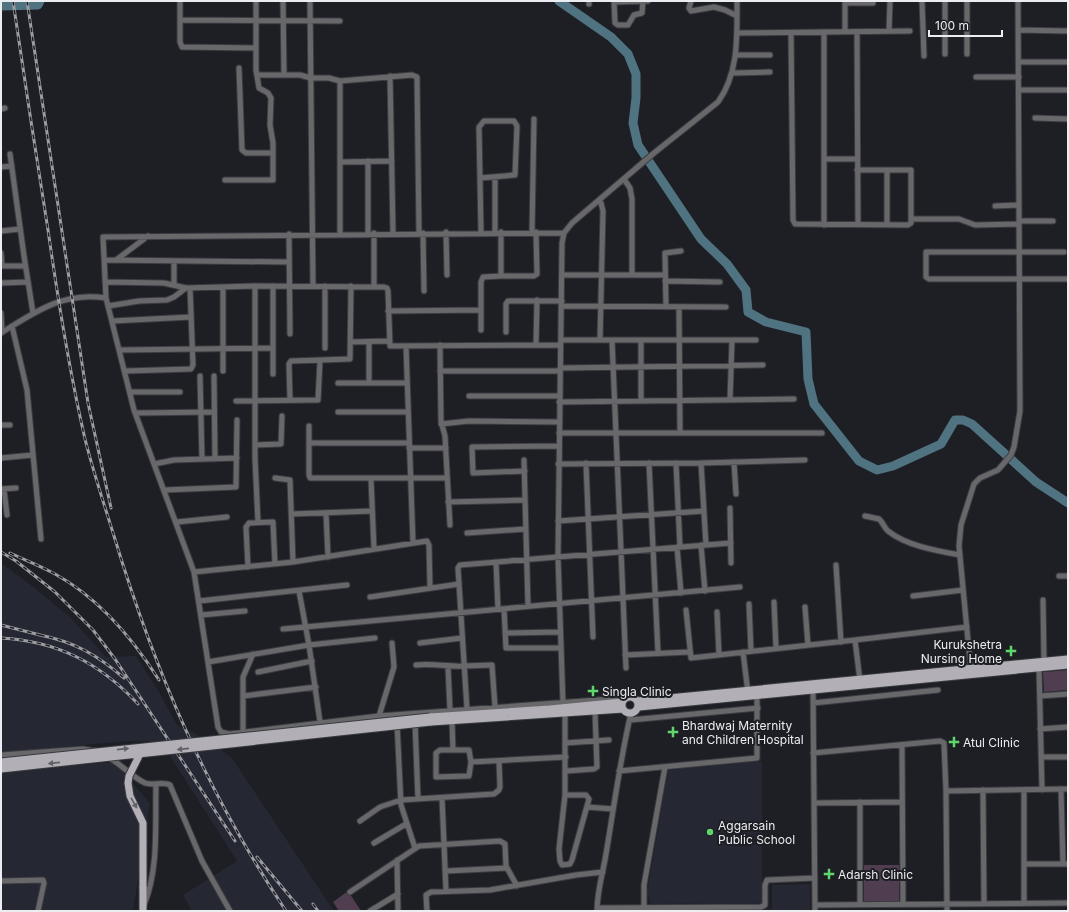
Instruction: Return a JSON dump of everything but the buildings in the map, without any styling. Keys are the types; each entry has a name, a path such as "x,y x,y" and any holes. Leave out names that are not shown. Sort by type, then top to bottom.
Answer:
{"main road":[{"path":"638,704 971,671 1068,659"},
{"path":"971,671 1039,668 1068,665"},
{"path":"748,693 758,695 813,687"},
{"path":"1,769 431,720 452,721 564,708 594,712 623,703 631,697 638,704"},
{"path":"1,762 431,720 623,703"},
{"path":"623,703 630,717 637,710 638,704"},
{"path":"140,754 129,776 128,783 130,796 143,823 143,909"}],"street":[{"path":"180,1 180,45 182,47 256,48"},
{"path":"225,180 273,180 271,98 268,93 259,88 258,75 256,72 256,1"},
{"path":"283,1 284,74"},
{"path":"310,1 313,286"},
{"path":"643,1 642,13 634,15 630,24 615,24 614,2 643,1 648,1"},
{"path":"691,1 689,8 691,11 714,7 737,16"},
{"path":"565,794 588,796 587,807 572,860 570,864 562,865 560,861 559,849 565,794 566,757 559,604 558,464 562,243 564,232 572,223 643,162 718,102 726,90 736,55 737,1"},
{"path":"889,31 890,1"},
{"path":"922,1 924,56"},
{"path":"945,1 945,54"},
{"path":"967,1 968,54"},
{"path":"971,671 960,555 961,525 974,484 980,478 990,475 1006,463 1011,455 1014,447 1020,411 1018,1"},
{"path":"845,32 845,2 873,3"},
{"path":"180,20 340,21"},
{"path":"1018,30 1068,31"},
{"path":"737,33 910,31"},
{"path":"791,32 793,220 795,224 908,225 911,223 911,170 858,170"},
{"path":"824,32 824,225"},
{"path":"857,32 858,225"},
{"path":"736,55 770,54"},
{"path":"1019,62 1068,62"},
{"path":"239,68 242,150 246,153 272,153"},
{"path":"732,73 770,72"},
{"path":"258,75 300,75 311,78 329,78 340,81 390,76 412,75 417,77 424,291"},
{"path":"390,76 393,233"},
{"path":"976,77 1019,78"},
{"path":"340,81 340,234"},
{"path":"1019,90 1068,90"},
{"path":"1035,118 1068,118"},
{"path":"481,330 482,279 486,276 534,276 537,274 534,232 534,119"},
{"path":"480,178 515,175 517,126 514,121 484,121 480,124 480,178 481,232"},
{"path":"10,154 33,313"},
{"path":"824,159 857,159"},
{"path":"368,161 374,286"},
{"path":"341,162 392,161"},
{"path":"1,167 12,166"},
{"path":"887,170 887,224"},
{"path":"495,177 495,232"},
{"path":"624,179 630,188 632,199 632,275"},
{"path":"600,199 604,211 600,340"},
{"path":"996,206 1019,205"},
{"path":"910,219 960,219 975,225 1053,220"},
{"path":"1,231 20,229"},
{"path":"446,232 447,275"},
{"path":"564,232 446,232 103,237 106,298 130,392 154,464 177,522 194,572 219,730 224,734 397,714 495,707 564,708"},
{"path":"501,232 501,276"},
{"path":"289,234 290,334"},
{"path":"116,260 148,236"},
{"path":"666,307 665,253 681,251"},
{"path":"1064,252 928,252 925,254 927,278 1068,279"},
{"path":"1,253 2,266 25,266"},
{"path":"105,260 289,262"},
{"path":"174,261 174,284"},
{"path":"562,275 632,275 720,282"},
{"path":"1,283 28,282"},
{"path":"106,282 174,284 188,288 255,286 374,286 388,288 388,341 390,346 536,345 600,340 756,340"},
{"path":"255,286 255,445 258,522"},
{"path":"273,286 273,374"},
{"path":"325,286 325,348"},
{"path":"290,400 290,362 350,360 351,286"},
{"path":"223,287 223,371"},
{"path":"108,306 139,301 167,300 188,288"},
{"path":"125,371 191,369 193,365 188,288"},
{"path":"1,313 1,332 52,303 81,297 106,298"},
{"path":"506,332 506,302 509,300 538,300 562,304 602,306 726,307"},
{"path":"536,345 538,300"},
{"path":"679,307 680,432"},
{"path":"388,311 481,310"},
{"path":"112,322 191,317"},
{"path":"12,326 27,390 41,539"},
{"path":"612,340 626,668"},
{"path":"640,401 641,340"},
{"path":"730,400 732,340"},
{"path":"351,342 388,341"},
{"path":"369,342 369,383"},
{"path":"440,345 441,424 445,433 446,478 450,525"},
{"path":"406,346 413,543"},
{"path":"120,350 273,348"},
{"path":"236,400 320,399 320,361"},
{"path":"440,371 763,365"},
{"path":"200,376 202,459"},
{"path":"214,376 215,459"},
{"path":"338,383 407,383"},
{"path":"130,392 180,392"},
{"path":"469,396 560,396"},
{"path":"559,402 794,399"},
{"path":"136,413 214,412"},
{"path":"338,412 408,412"},
{"path":"255,445 281,444 282,416"},
{"path":"165,490 236,486 237,420"},
{"path":"441,424 469,421 559,422"},
{"path":"1,426 10,425"},
{"path":"309,426 310,478 446,478"},
{"path":"559,432 822,433"},
{"path":"309,443 409,445 446,448"},
{"path":"525,471 473,473 472,447 559,446"},
{"path":"1,458 33,455"},
{"path":"154,464 174,460 237,458"},
{"path":"524,460 528,606"},
{"path":"558,464 701,463 805,460"},
{"path":"734,462 736,494"},
{"path":"586,463 593,637"},
{"path":"649,463 654,595 658,654"},
{"path":"676,463 681,593"},
{"path":"701,463 704,511 705,591"},
{"path":"275,478 290,480 293,562"},
{"path":"371,479 374,549"},
{"path":"7,515 3,489 16,488"},
{"path":"448,502 525,500"},
{"path":"730,508 731,563"},
{"path":"292,514 372,511"},
{"path":"558,521 704,511"},
{"path":"326,513 328,557"},
{"path":"865,516 879,518 889,531 900,538 927,548 960,555"},
{"path":"177,522 227,517"},
{"path":"248,567 246,525 258,522 273,522 276,564"},
{"path":"468,533 526,529"},
{"path":"194,572 293,562 425,541 428,543 430,587"},
{"path":"467,709 460,613 460,565 731,543"},
{"path":"496,562 498,609"},
{"path":"836,565 841,642"},
{"path":"1059,576 1068,576"},
{"path":"370,597 430,587 459,584"},
{"path":"199,601 348,585"},
{"path":"283,628 740,587"},
{"path":"299,590 312,661 320,722"},
{"path":"913,596 963,590"},
{"path":"1043,600 1044,661"},
{"path":"774,602 776,648"},
{"path":"749,604 751,651"},
{"path":"805,607 808,645"},
{"path":"504,609 505,647 508,649 561,648"},
{"path":"686,610 689,652 690,657 692,658 967,627"},
{"path":"201,615 245,611"},
{"path":"717,612 719,655"},
{"path":"505,633 560,632"},
{"path":"208,662 309,645 375,638"},
{"path":"420,644 462,638"},
{"path":"855,640 860,682"},
{"path":"379,716 394,667 392,643"},
{"path":"625,655 689,652"},
{"path":"743,652 748,693"},
{"path":"243,732 243,677 253,654"},
{"path":"258,672 312,661"},
{"path":"416,665 431,663 448,667 492,665 495,707"},
{"path":"448,667 450,710"},
{"path":"1039,668 1042,790"},
{"path":"242,696 316,687"},
{"path":"813,687 815,911"},
{"path":"813,703 938,690"},
{"path":"1040,696 1068,694"},
{"path":"619,771 757,758 758,695"},
{"path":"758,708 630,717 619,771 603,872 598,892 597,910 761,907 765,905 767,880 814,878"},
{"path":"566,771 596,768 598,765 594,712"},
{"path":"415,713 418,799"},
{"path":"397,714 401,800 406,824 415,848"},
{"path":"452,721 453,750"},
{"path":"1040,728 1068,727"},
{"path":"565,743 610,740"},
{"path":"813,753 940,741 944,743 947,911"},
{"path":"902,745 903,904"},
{"path":"1,755 91,749 120,764 146,783 156,785 166,783 170,785 202,861 230,911"},
{"path":"440,750 453,750 468,750 470,752 471,762 469,776 436,777 436,753 440,750"},
{"path":"471,762 566,757"},
{"path":"1041,757 1068,757"},
{"path":"360,820 384,805 401,800 498,793 500,788 499,761"},
{"path":"644,908 644,885 665,767"},
{"path":"143,909 150,883 153,858 156,785"},
{"path":"1024,864 1066,864 1065,829 1061,789"},
{"path":"946,791 1068,789"},
{"path":"983,790 984,903"},
{"path":"1024,790 1024,903"},
{"path":"442,798 446,891"},
{"path":"814,802 902,802"},
{"path":"860,802 860,904"},
{"path":"587,807 613,809"},
{"path":"374,844 406,824"},
{"path":"350,892 415,848 422,845 502,841 505,844 507,868 517,886"},
{"path":"397,860 398,911"},
{"path":"446,870 507,868"},
{"path":"426,911 426,898 428,893 490,890 576,875 603,872"},
{"path":"1,881 43,880 38,911"},
{"path":"370,911 398,894"},
{"path":"815,905 1068,902"},
{"path":"378,906 381,911"}],"shaded area":[{"path":"1,563 31,585 71,618 106,657 136,656 159,692 177,725 204,738 232,758 334,911 192,911 183,895 237,861 161,742 127,741 1,753"},
{"path":"1068,670 1068,690 1044,692 1043,672"},
{"name":"Aggarsain Public School","path":"762,761 762,903 651,904 647,893 668,770"},
{"path":"114,762 150,803 133,911 1,911 1,772"},
{"path":"864,865 899,865 899,901 864,901"},
{"path":"810,884 810,911 638,911 772,909 772,885"},
{"path":"348,891 361,911 339,911 333,902"}],"waterway":[{"path":"1,6 38,5 40,1"},
{"path":"559,1 611,37 628,54 636,74 636,98 633,123 638,145 701,239 727,264 746,290 748,312 766,322 806,332 808,379 814,404 859,461 877,470 893,466 941,444 955,420 963,420 972,424 1036,482 1068,503"}],"railway":[{"path":"13,1 64,335 79,413 95,475 147,635 186,730 232,822 286,911"},
{"path":"27,1 88,403 111,508"},
{"path":"1,552 16,561 55,592 93,630 115,659 235,841"},
{"path":"10,553 55,574 86,595 114,621 138,650 159,680"},
{"path":"1,625 44,636"},
{"path":"40,635 64,641 85,650 124,678"},
{"path":"1,638 41,644 59,649 76,657 93,666 108,677 138,704"},
{"path":"257,857 302,911"},
{"path":"313,904 318,911"}],"place":[{"name":"Kurukshetra Nursing Home","path":"1011,651"},
{"name":"Singla Clinic","path":"593,691"},
{"name":"Bhardwaj Maternity and Children Hospital","path":"673,732"},
{"name":"Atul Clinic","path":"954,742"},
{"name":"Aggarsain Public School","path":"710,832"},
{"name":"Adarsh Clinic","path":"829,874"}]}
